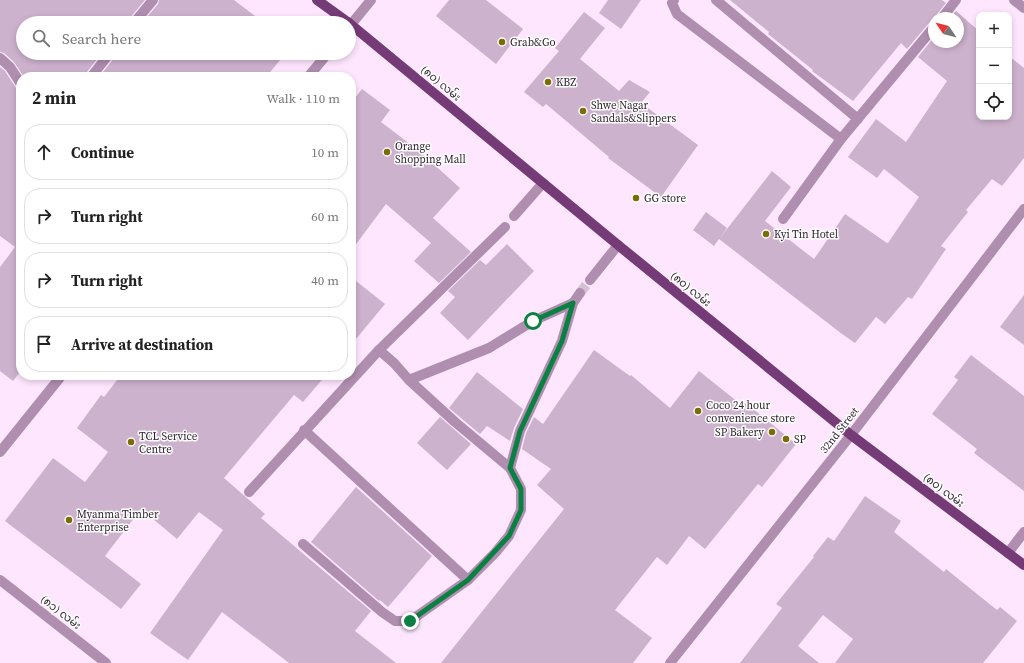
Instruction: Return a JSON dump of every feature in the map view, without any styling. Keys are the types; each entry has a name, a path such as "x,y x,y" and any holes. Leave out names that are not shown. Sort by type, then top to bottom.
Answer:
{"main road":[{"name":"(၈၀) လမ်း","path":"316,0 337,16"},
{"name":"(၈၀) လမ်း","path":"356,31 851,435 1024,565"}],"street":[{"path":"139,16 152,0"},
{"path":"356,17 371,0"},
{"path":"674,0 672,3 677,14 841,139"},
{"path":"716,0 858,119"},
{"path":"947,12 956,0"},
{"path":"1014,0 1024,8"},
{"path":"783,219 841,139 928,34"},
{"path":"0,58 10,67 16,76"},
{"path":"95,72 104,60"},
{"path":"312,72 322,60"},
{"path":"514,216 543,183"},
{"name":"32nd Street","path":"670,663 851,435 1024,210"},
{"path":"356,375 505,226"},
{"path":"590,280 618,245"},
{"path":"510,468 520,431 562,341 573,303 580,293"},
{"path":"409,380 489,348 533,321 573,303"},
{"path":"303,544 382,612 395,621 410,621 468,580 509,536 521,510 521,489 510,468 455,422 379,350"},
{"path":"0,452 58,380"},
{"path":"249,492 351,380"},
{"path":"304,430 468,580"},
{"path":"1008,553 1024,532"},
{"name":"(၈၁) လမ်း","path":"0,580 106,663"}],"building":[{"path":"0,0 145,0 132,16 16,16 16,60 96,60 87,72 21,72 14,62 4,53 0,52"},
{"path":"159,0 234,0 255,16 148,16 158,4"},
{"path":"449,0 486,0 523,29 496,64 436,16"},
{"path":"608,0 641,0 621,29 599,13"},
{"path":"730,0 942,0 946,3 939,12 928,12 928,24 907,49 901,43 853,101 812,71 813,70 768,34 769,32"},
{"path":"584,12 605,28 580,59 619,91 629,80 650,92 641,103 698,145 661,197 608,158 609,157 546,104 543,107 524,92 559,51 555,48"},
{"path":"964,18 976,28 976,120 1012,120 1012,58 1024,68 1024,158 1002,186 992,179 966,210 968,212 941,246 946,249 912,299 908,297 885,324 876,317 855,343 719,239 714,246 693,230 706,212 727,228 720,238 772,171 791,187 765,221 814,259 845,214 888,243 919,197 884,169 877,178 848,157 876,119 906,142 947,81 918,57 928,44 928,48 964,48"},
{"path":"113,60 280,60 270,72 103,72"},
{"path":"0,67 5,71 16,88 16,377 13,381 0,371 0,267 15,247 0,236"},
{"path":"362,89 390,110 381,122 418,150 460,188 433,218 471,252 439,283 414,261 431,243 386,204 356,244 356,97"},
{"path":"507,244 534,271 468,340 440,313 455,297 448,291 480,260 486,265"},
{"path":"356,281 385,304 356,339"},
{"path":"1024,295 1024,345 1000,327"},
{"path":"594,350 630,376 631,375 670,408 699,371 743,406 746,403 796,444 762,487 758,484 705,549 689,536 667,565 657,557 615,610 652,638 633,663 441,663 564,509 537,485 551,469 522,449 526,433 534,417 543,424"},
{"path":"971,355 1024,396 1024,491 974,453 977,449 932,414 958,380 954,377"},
{"path":"477,372 523,409 510,441 487,426 480,434 449,408"},
{"path":"117,380 322,380 303,402 294,395 224,478 265,514 261,518 371,611 355,631 396,663 289,663 222,612 188,660 150,633 223,530 199,512 177,539 141,509 105,556 141,584 121,609 5,521 53,458 85,482 108,452 77,428 101,395 104,397"},
{"path":"440,417 471,444 447,470 417,443"},
{"path":"356,487 432,556 388,607 380,600 379,601 311,542"},
{"path":"865,496 901,521 894,532 944,572 946,569 997,610 1000,607 1017,621 983,663 835,663 853,639 823,615 798,646 819,663 740,663 782,608 776,604 814,557 813,556 828,537 834,541"}],"tunnel":[{"path":"580,293 590,280"}],"place":[{"name":"Grab&Go","path":"502,42"},
{"name":"KBZ","path":"548,82"},
{"name":"Shwe Nagar Sandals&Slippers","path":"583,111"},
{"name":"Orange Shopping Mall","path":"387,152"},
{"name":"GG store","path":"636,198"},
{"name":"Kyi Tin Hotel","path":"766,234"},
{"name":"Coco 24 hour convenience store","path":"698,411"},
{"name":"SP Bakery","path":"772,432"},
{"name":"SP","path":"786,439"},
{"name":"TCL Service Centre","path":"131,442"},
{"name":"Myanma Timber Enterprise","path":"69,520"}],"route":[{"path":"410,621 468,580 509,536 521,510 521,489 510,468 513,456 520,431 562,341 573,303 533,321"}]}
